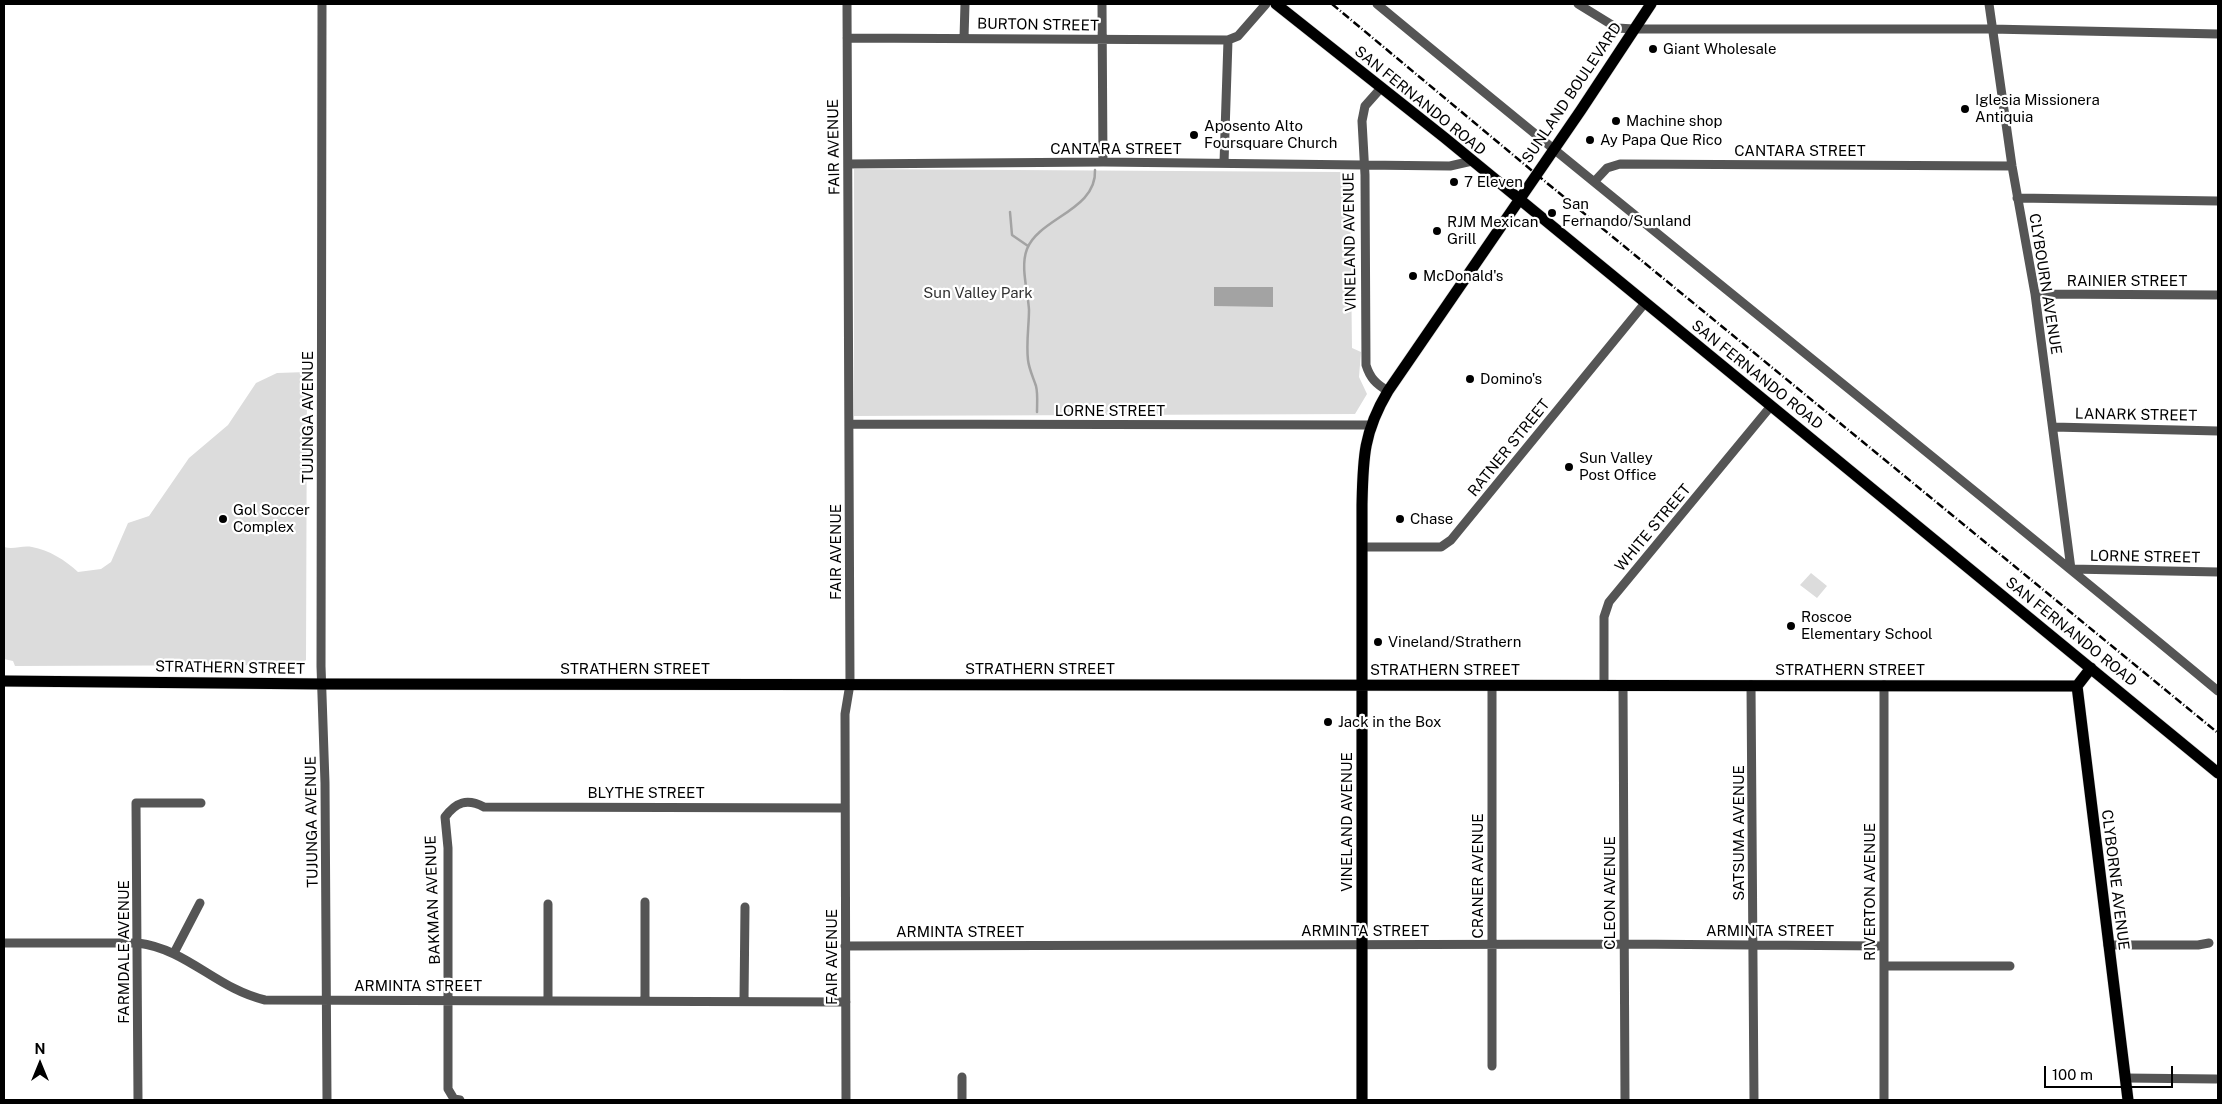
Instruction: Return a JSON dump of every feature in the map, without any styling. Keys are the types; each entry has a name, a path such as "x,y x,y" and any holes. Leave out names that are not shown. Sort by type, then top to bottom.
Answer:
{"main road":[{"name":"SAN FERNANDO ROAD","path":"1276,4 1645,303 2218,773"},
{"name":"SUNLAND BOULEVARD","path":"1370,425 1388,391 1651,4"},
{"name":"VINELAND AVENUE","path":"1362,1100 1362,463 1370,425"},
{"path":"2077,686 2091,668"},
{"name":"STRATHERN STREET","path":"4,680 322,684 1362,684 1492,686 1884,684 2077,686"},
{"name":"CLYBORNE AVENUE","path":"2077,686 2128,1100"}],"street":[{"name":"TUJUNGA AVENUE","path":"322,4 322,684 327,1100"},
{"name":"FAIR AVENUE","path":"846,1100 844,714 850,684 847,4"},
{"path":"964,38 965,4"},
{"path":"1102,4 1103,162"},
{"path":"1224,163 1228,40 1238,36 1266,4"},
{"path":"1377,4 1553,150 2071,569 2218,691"},
{"path":"1578,4 1617,28 1634,29 1991,29 2218,34"},
{"name":"CLYBOURN AVENUE","path":"1989,4 1991,29 2017,198 2035,294 2071,569"},
{"name":"BURTON STREET","path":"847,38 1228,40"},
{"name":"VINELAND AVENUE","path":"1381,88 1365,106 1363,114 1366,364 1370,376 1376,384 1388,391"},
{"name":"CANTARA STREET","path":"848,164 1103,162 1344,164 1364,167 1450,166 1472,162"},
{"name":"CANTARA STREET","path":"1594,182 1607,168 1620,164 2012,166"},
{"path":"2017,198 2218,201"},
{"name":"RAINIER STREET","path":"2035,294 2218,295"},
{"name":"RATNER STREET","path":"1362,547 1441,547 1451,540 1645,303"},
{"name":"WHITE STREET","path":"1604,686 1604,617 1609,602 1771,406"},
{"name":"LORNE STREET","path":"850,424 1370,425"},
{"name":"LANARK STREET","path":"2053,427 2218,431"},
{"name":"LORNE STREET","path":"2071,569 2218,572"},
{"name":"RIVERTON AVENUE","path":"1884,684 1884,1100"},
{"name":"CLEON AVENUE","path":"1622,685 1625,1100"},
{"name":"SATSUMA AVENUE","path":"1751,685 1754,1100"},
{"name":"CRANER AVENUE","path":"1492,686 1492,1066"},
{"name":"BLYTHE STREET","path":"451,809 462,802 475,802 484,807 845,808"},
{"name":"FARMDALE AVENUE","path":"138,1100 136,803 201,803"},
{"name":"BAKMAN AVENUE","path":"451,809 445,817 448,848 448,1089 454,1099 460,1100"},
{"path":"645,902 645,1000"},
{"path":"174,953 200,903"},
{"path":"548,904 548,1000"},
{"path":"744,1001 745,907"},
{"path":"2108,945 2198,945 2209,942"},
{"name":"ARMINTA STREET","path":"4,943 138,943 154,945 174,953 235,991 265,1000 846,1002"},
{"name":"ARMINTA STREET","path":"846,946 1624,944 1884,946"},
{"path":"1884,966 2010,966"},
{"path":"962,1077 962,1100"},
{"path":"2125,1078 2216,1079"}],"green space":[{"name":"Sun Valley Park","path":"854,169 1340,172 1348,176 1350,182 1352,348 1361,352 1359,377 1367,394 1355,414 854,416"},
{"name":"Gol Soccer Complex","path":"307,372 306,660 299,665 15,666 13,661 4,659 4,547 28,547 45,550 78,572 101,569 111,562 128,523 149,516 189,458 228,425 256,383 277,373"},
{"path":"1811,573 1827,586 1817,598 1800,585"}],"shaded area":[{"path":"1214,287 1273,287 1273,307 1214,306"}],"waterway":[{"path":"1037,412 1037,389 1029,367 1027,354 1029,310 1024,271 1025,256 1033,238 1087,195 1093,184 1095,170"},
{"path":"1010,212 1012,235 1028,246"}],"railway":[{"path":"1332,4 1536,174 2218,733"}],"place":[{"name":"Giant Wholesale","path":"1653,49"},
{"name":"Iglesia Missionera Antiquia","path":"1965,109"},
{"name":"Machine shop","path":"1616,121"},
{"name":"Aposento Alto Foursquare Church","path":"1194,135"},
{"name":"Ay Papa Que Rico","path":"1590,140"},
{"name":"7 Eleven","path":"1454,182"},
{"name":"San Fernando/Sunland","path":"1552,213"},
{"name":"RJM Mexican Grill","path":"1437,231"},
{"name":"McDonald's","path":"1413,276"},
{"name":"Domino's","path":"1470,379"},
{"name":"Sun Valley Post Office","path":"1569,467"},
{"name":"Gol Soccer Complex","path":"223,519"},
{"name":"Chase","path":"1400,519"},
{"name":"Roscoe Elementary School","path":"1791,626"},
{"name":"Vineland/Strathern","path":"1378,642"},
{"name":"Jack in the Box","path":"1328,722"}]}
